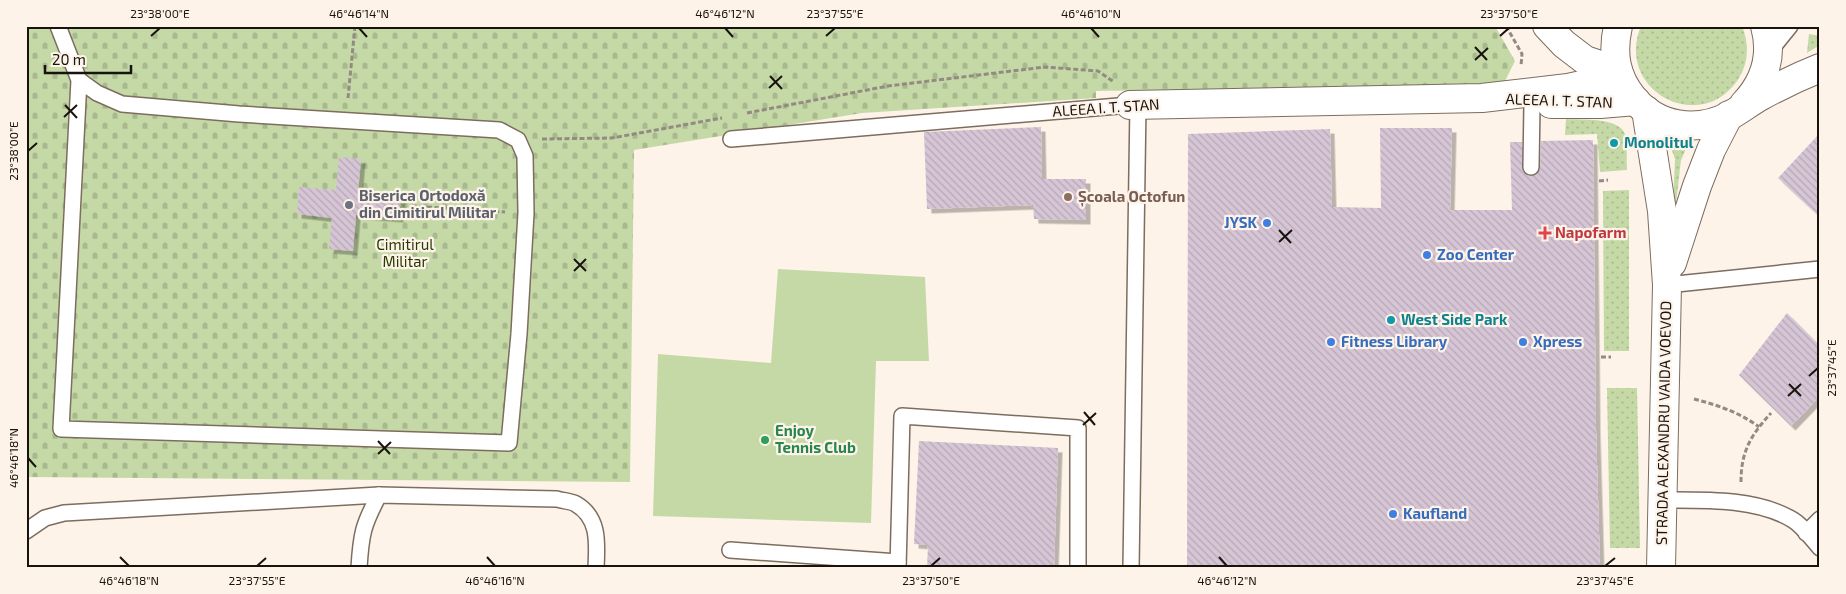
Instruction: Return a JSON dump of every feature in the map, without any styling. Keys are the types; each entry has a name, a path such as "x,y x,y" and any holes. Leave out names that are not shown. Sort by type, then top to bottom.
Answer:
{"main road":[{"path":"1547,26 1564,44 1585,60 1618,74"},
{"path":"1618,26 1615,49 1618,74 1626,90 1641,106 1667,122 1691,126 1703,125 1735,111 1798,76 1820,68"},
{"path":"1765,26 1768,37 1768,53"},
{"name":"STRADA ALEXANDRU VAIDA VOEVOD","path":"1667,282 1696,186 1711,150 1735,111 1752,96 1760,83 1768,53"},
{"name":"ALEEA I. T. STAN","path":"1134,105 1482,98 1568,88 1618,74"},
{"name":"ALEEA I. T. STAN","path":"1482,98 1532,104 1641,106"},
{"name":"STRADA ALEXANDRU VAIDA VOEVOD","path":"1641,106 1662,211 1667,282 1661,568"}],"lane":[{"path":"58,26 79,80 62,429 509,443 526,213 525,156 518,140 499,130 239,114 122,104 97,93 79,80"},
{"path":"1768,53 1790,26"},
{"path":"1531,167 1532,104"},
{"path":"1131,568 1134,105"},
{"name":"ALEEA I. T. STAN","path":"731,139 1134,105"},
{"path":"1667,282 1820,270"},
{"path":"730,550 898,565 902,416 1078,428 1078,568"},
{"path":"359,568 360,538 367,518 379,496"},
{"path":"26,531 45,518 64,513 379,496 557,499 575,503 588,513 596,527 596,568"},
{"path":"1662,500 1719,501 1765,508 1794,521 1820,548"},
{"path":"1806,533 1820,519"}],"path":[{"path":"346,120 355,26"},
{"path":"743,114 888,86 1045,68 1098,71 1132,96 1134,105"},
{"path":"518,140 612,138 724,117"},
{"path":"1599,181 1608,180"},
{"path":"412,206 526,213"},
{"path":"1601,357 1611,357"},
{"path":"1689,398 1722,406 1759,427"},
{"path":"1744,505 1741,467 1744,453 1751,437 1771,412"}],"green space":[{"name":"Cimitirul Militar","path":"26,26 1495,26 1515,61 1504,83 1477,86 1096,91 1096,98 862,113 634,150 630,482 26,477"},
{"path":"1641,26 1742,26 1747,46 1745,66 1739,78 1723,95 1704,104 1685,105 1666,98 1650,87 1640,70 1636,49"},
{"path":"1809,34 1820,36 1820,45 1807,53"},
{"path":"1566,119 1599,120 1616,125 1621,129 1626,137 1627,170 1600,172 1597,134 1565,135"},
{"path":"1671,148 1678,150 1686,149 1681,160 1671,247 1675,159"},
{"path":"1629,190 1629,351 1604,351 1603,191"},
{"name":"Enjoy Tennis Club","path":"778,269 925,277 929,361 876,361 871,523 653,516 658,354 771,363"},
{"path":"1607,388 1637,388 1640,548 1610,548"}],"building":[{"path":"1041,127 1042,179 1086,179 1086,220 1034,219 1033,205 927,209 924,132"},
{"name":"West Side Park","path":"1380,128 1452,128 1450,210 1512,210 1510,142 1522,142 1523,171 1526,175 1531,176 1536,175 1540,168 1541,141 1593,140 1596,430 1600,568 1187,568 1188,134 1330,129 1332,207 1381,208"},
{"path":"1820,133 1820,217 1778,178"},
{"name":"Biserica Ortodoxă din Cimitirul Militar","path":"339,157 361,159 358,193 401,196 399,218 356,215 353,251 329,249 332,218 297,214 299,187 336,190"},
{"path":"1787,313 1820,346 1820,396 1791,426 1739,375"},
{"path":"919,441 1058,448 1054,568 927,568 928,545 914,544"}],"place":[{"name":"Monolitul","path":"1614,143"},
{"name":"Școala Octofun","path":"1068,197"},
{"name":"Biserica Ortodoxă din Cimitirul Militar","path":"349,205"},
{"name":"JYSK","path":"1267,223"},
{"name":"Napofarm","path":"1545,233"},
{"name":"Zoo Center","path":"1427,255"},
{"name":"West Side Park","path":"1391,320"},
{"name":"Fitness Library","path":"1331,342"},
{"name":"Xpress","path":"1523,342"},
{"name":"Enjoy Tennis Club","path":"765,440"},
{"name":"Kaufland","path":"1393,514"}]}
